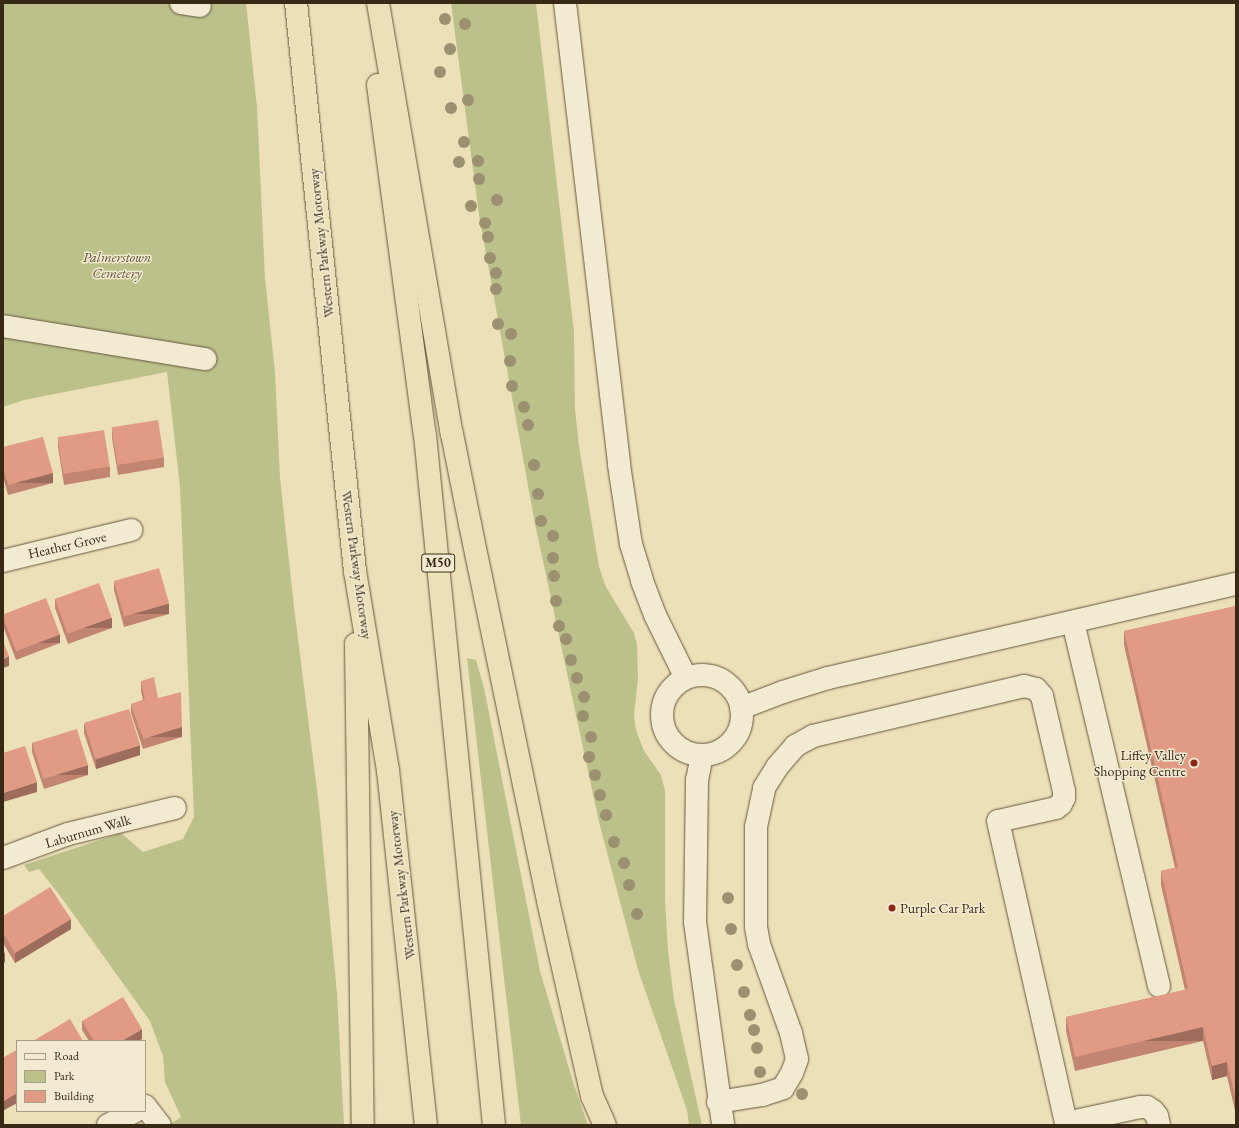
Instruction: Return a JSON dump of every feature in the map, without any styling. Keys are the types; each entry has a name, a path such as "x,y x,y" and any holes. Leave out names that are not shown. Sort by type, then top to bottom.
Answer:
{"highway":[{"name":"Western Parkway Motorway","path":"296,3 355,571 388,770 426,1125"},
{"name":"M50","path":"366,3 425,435 494,1125"},
{"path":"378,3 451,426 470,524 548,901 592,1096 605,1125"},
{"path":"355,571 363,1125"}],"street":[{"path":"565,3 618,457 631,544 642,581 650,601 686,678"},
{"path":"3,326 205,359"},
{"name":"Heather Grove","path":"3,561 131,530"},
{"path":"741,708 783,692 828,678 1236,584"},
{"path":"1073,622 1159,986"},
{"path":"699,675 712,676 724,682 734,691 741,708 740,728 734,739 725,748 714,754 702,755 688,753 676,747 667,736 662,723 662,710 666,697 674,686 686,678 699,675"},
{"path":"718,1102 762,1095 783,1088 792,1073 796,1059 791,1033 759,944 756,927 756,827 764,788 777,767 795,746 813,736 1024,686 1036,688 1042,696 1064,791 1064,798 1061,804 1056,808 998,821 1066,1123 1140,1107 1148,1108 1153,1111 1157,1116 1159,1125"},
{"path":"702,755 698,780 695,922 718,1102 723,1125"},
{"name":"Laburnum Walk","path":"3,858 68,834 175,808"},
{"path":"146,1107 160,1125"},
{"path":"108,1125 133,1112"}],"green space":[{"name":"Palmerstown Cemetery","path":"3,3 246,3 257,107 265,278 275,372 280,478 294,607 319,806 337,993 344,1125 169,1125 181,1117 165,1082 163,1056 150,1021 61,897 39,869 29,872 24,865 121,833 143,852 183,839 194,817 180,487 167,372 24,400 3,407"},
{"path":"451,3 536,3 574,332 575,409 579,446 599,567 606,587 634,633 637,645 638,679 634,715 636,730 644,751 661,775 665,791 665,900 668,950 674,1000 702,1125 689,1125 687,1110 638,970 599,822 535,524 479,215"},
{"path":"467,658 476,660 484,688 540,971 574,1085 588,1125 521,1125"}],"building":[{"path":"158,420 164,458 118,465 112,427"},
{"path":"104,430 110,467 63,474 58,437"},
{"path":"43,437 53,473 8,485 3,468 3,447"},
{"path":"159,568 169,604 124,617 114,581"},
{"path":"99,583 112,618 67,634 55,599"},
{"path":"46,598 60,634 16,651 3,615"},
{"name":"Liffey Valley Shopping Centre","path":"1236,606 1236,1101 1227,1062 1212,1066 1203,1027 1075,1057 1066,1017 1188,989 1161,871 1178,867 1124,631"},
{"path":"3,641 9,656 3,659"},
{"path":"154,677 158,698 181,692 182,727 143,739 131,704 145,700 141,681"},
{"path":"129,709 140,745 95,759 84,723"},
{"path":"77,729 88,765 43,779 32,743"},
{"path":"25,746 37,782 3,793 3,753"},
{"path":"50,887 71,919 15,953 3,933 3,916"},
{"path":"123,997 142,1029 124,1040 93,1040 82,1021"},
{"path":"70,1019 82,1040 35,1040"},
{"path":"16,1051 16,1094 4,1101 3,1098 3,1058"}],"place":[{"name":"Liffey Valley Shopping Centre","path":"1194,763"},
{"name":"Purple Car Park","path":"892,908"}]}
